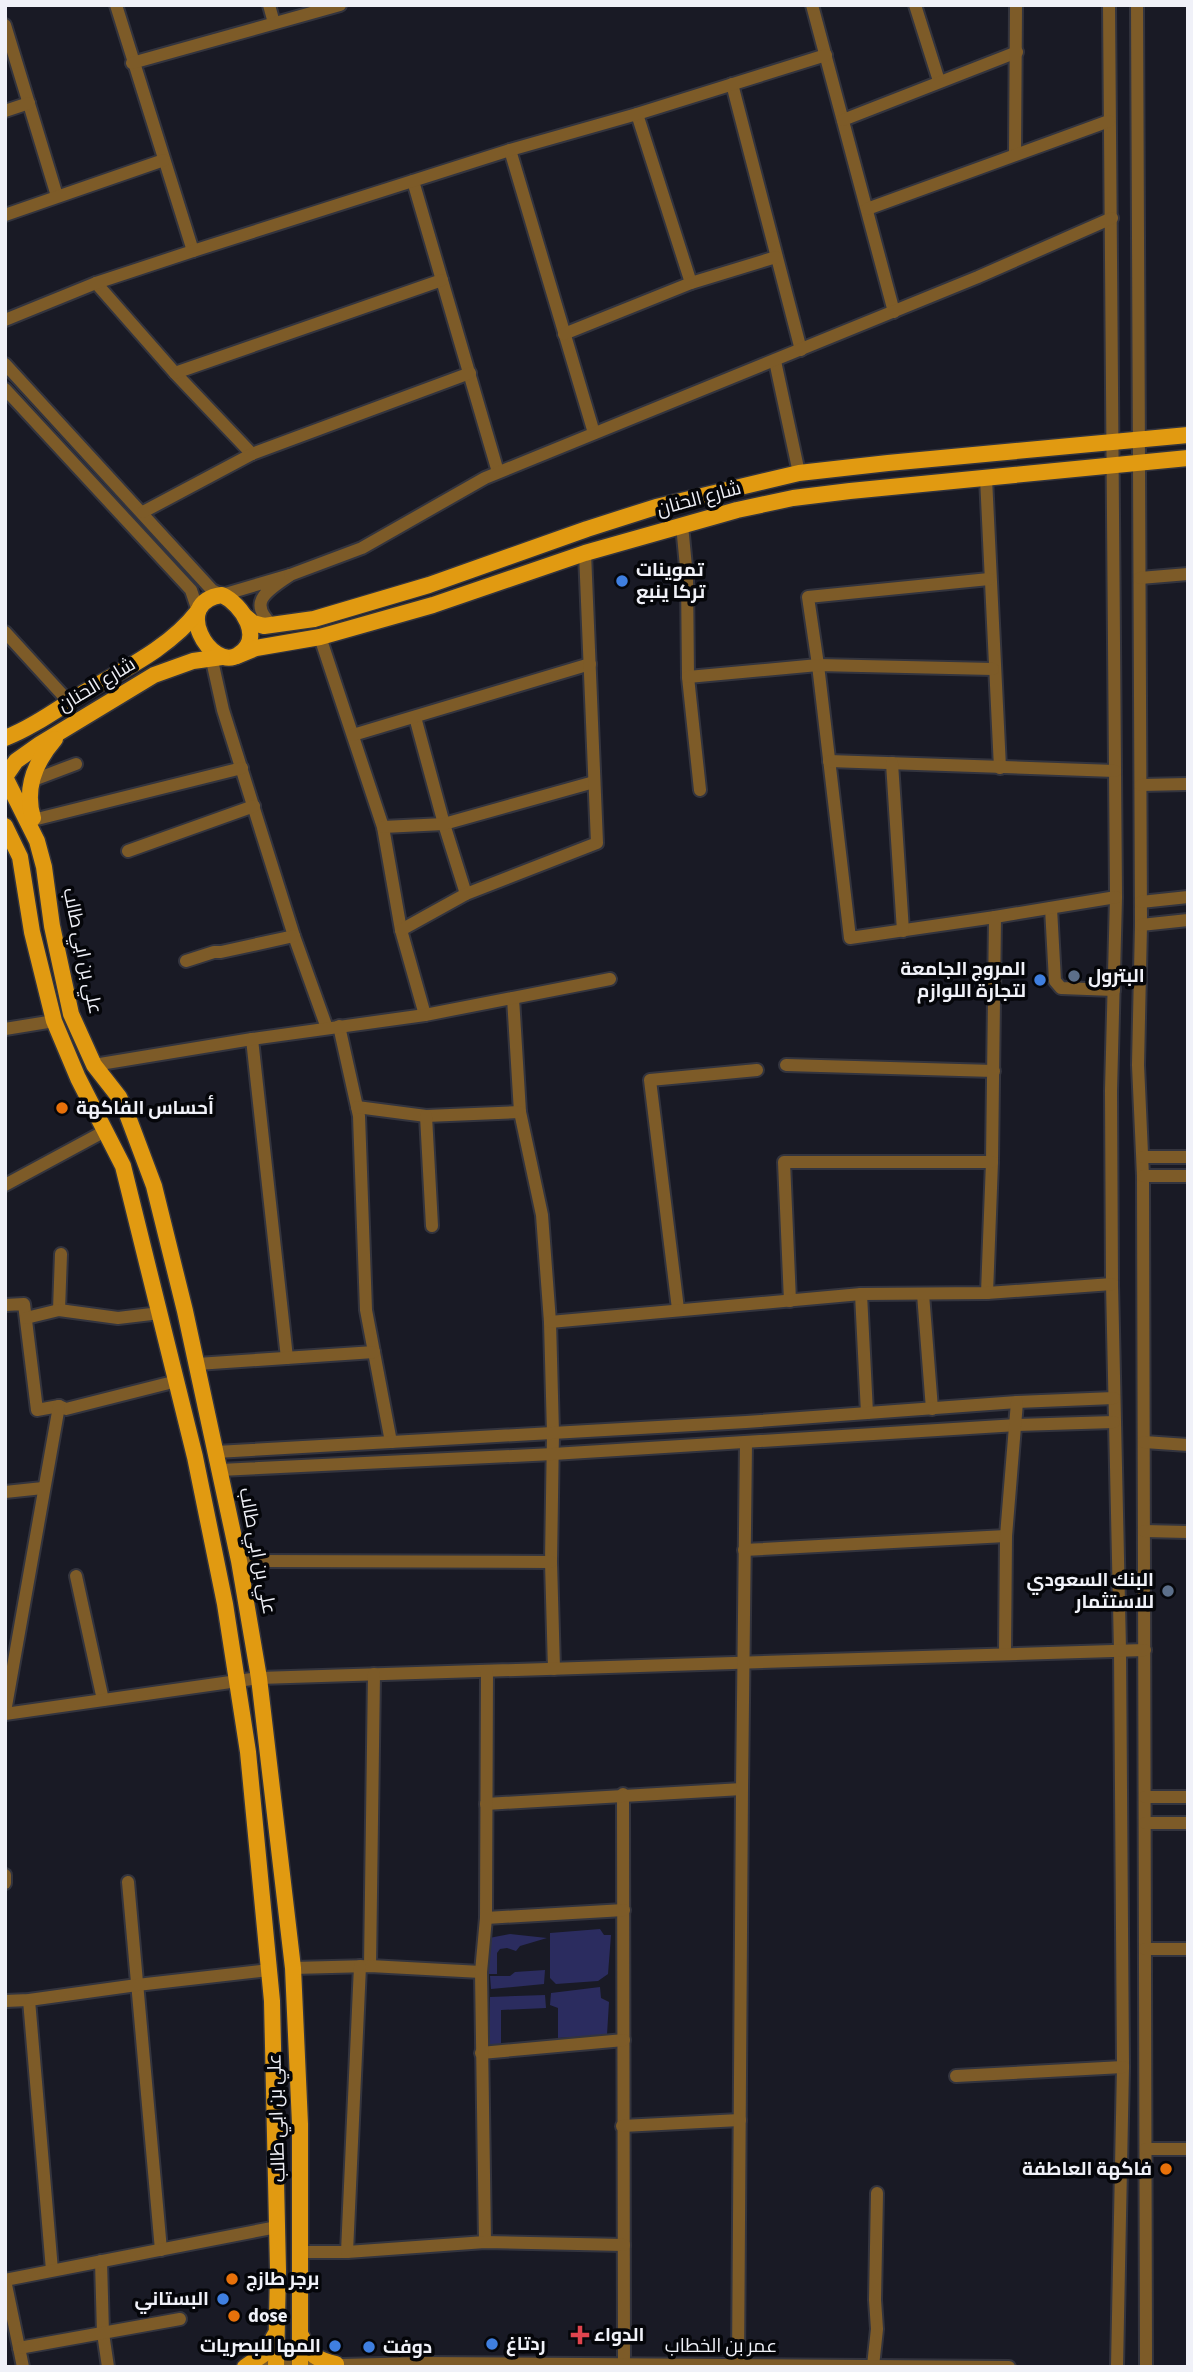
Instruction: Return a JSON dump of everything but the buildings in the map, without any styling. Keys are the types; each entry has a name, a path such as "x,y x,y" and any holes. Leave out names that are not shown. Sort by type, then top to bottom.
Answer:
{"main road":[{"name":"شارع الحنان","path":"246,617 253,623 264,626 314,619 429,585 656,507 799,473 1188,435"},
{"name":"شارع الحنان","path":"6,775 16,761 68,727 174,667 256,648 320,637 433,605 585,553 737,510 793,498 1188,458"},
{"path":"222,595 238,605 246,617 250,640 220,657 201,635 197,625 202,601 222,595"},
{"name":"شارع الحنان","path":"5,738 161,646 198,611"},
{"path":"37,841 29,807 31,781 45,751 68,727"},
{"name":"علي بن ابي طالب","path":"6,775 37,841 71,1014 94,1065 119,1097 153,1186 197,1364 239,1561 259,1678 293,1968 300,2124 300,2366"},
{"name":"علي بن ابي طالب","path":"5,826 20,857 32,932 54,1021 66,1052 123,1166 177,1381 225,1604 253,1798 272,2001 277,2228 277,2329 272,2366"},
{"path":"245,2367 264,2354 277,2329"},
{"path":"300,2330 310,2354 318,2360 336,2364"}],"street":[{"path":"116,5 193,251"},
{"path":"269,5 274,23"},
{"path":"132,62 340,5"},
{"path":"812,5 894,312"},
{"path":"915,5 939,81"},
{"path":"1015,154 1016,5"},
{"path":"1109,5 1116,897 1111,1091 1112,1284 1120,1650 1123,2067 1117,2367"},
{"path":"1137,5 1142,925 1138,1065 1143,1157 1146,2367"},
{"path":"5,25 57,196"},
{"path":"843,120 1017,52"},
{"path":"5,320 96,283 193,251 510,150 826,55"},
{"path":"732,83 802,350"},
{"path":"5,111 29,103"},
{"path":"637,114 691,283"},
{"path":"867,209 1109,121"},
{"path":"510,150 594,433"},
{"path":"5,215 164,160"},
{"path":"413,181 498,472"},
{"path":"5,364 207,584 222,595 290,575 362,548 498,472 894,312 1112,218"},
{"path":"564,334 691,283 776,257"},
{"path":"175,373 442,280"},
{"path":"96,283 175,373 252,454"},
{"path":"775,361 799,473"},
{"path":"143,512 252,454 470,373"},
{"path":"5,389 191,590 198,611"},
{"path":"986,478 993,669 1000,768"},
{"path":"682,525 687,577 688,677 700,790"},
{"path":"401,930 466,894 597,843 585,553"},
{"path":"1140,578 1188,573"},
{"path":"272,625 260,610 261,599 266,592 290,575"},
{"path":"989,579 808,597 850,938 995,918 1116,897"},
{"path":"5,632 69,702"},
{"path":"320,637 383,827 401,930 425,1015"},
{"path":"220,657 223,710 295,936 333,1027 357,1107 366,1310 391,1442"},
{"path":"353,735 590,664"},
{"path":"688,677 818,666 993,669"},
{"path":"415,717 443,824 466,894"},
{"path":"829,761 1115,771"},
{"path":"892,763 903,930"},
{"path":"31,781 76,764"},
{"path":"33,820 242,768"},
{"path":"383,827 443,824 594,782"},
{"path":"1141,785 1188,784"},
{"path":"128,851 254,806"},
{"path":"1141,902 1188,898"},
{"path":"1051,908 1055,981 1061,988 1114,990"},
{"path":"987,1293 994,1071 995,918"},
{"path":"1142,925 1188,920"},
{"path":"186,961 214,952 295,936"},
{"path":"94,1065 251,1039 425,1015 610,979"},
{"path":"513,998 520,1112 542,1214 550,1322 554,1669"},
{"path":"5,1029 54,1021"},
{"path":"251,1039 287,1358"},
{"path":"786,1065 994,1071"},
{"path":"678,1309 650,1080 757,1070"},
{"path":"357,1107 426,1116 520,1112"},
{"path":"426,1116 432,1226"},
{"path":"5,1185 105,1131"},
{"path":"1143,1157 1188,1157"},
{"path":"790,1301 784,1162 992,1162"},
{"path":"1143,1176 1188,1176"},
{"path":"59,1310 61,1254"},
{"path":"550,1322 861,1294 987,1293 1112,1284"},
{"path":"861,1294 867,1413"},
{"path":"923,1294 932,1409"},
{"path":"5,1305 24,1304 37,1410 59,1406 66,1409 177,1381"},
{"path":"26,1318 59,1310 118,1318 160,1313"},
{"path":"197,1364 374,1352"},
{"path":"216,1452 1114,1398"},
{"path":"1005,1653 1006,1536 1017,1402"},
{"path":"59,1406 5,1713 259,1678 1144,1650"},
{"path":"220,1470 553,1454 1017,1425 1114,1422"},
{"path":"738,2365 746,1442"},
{"path":"1144,1443 1188,1445"},
{"path":"5,1492 43,1488"},
{"path":"1144,1531 1188,1532"},
{"path":"744,1550 1006,1536"},
{"path":"239,1561 551,1562"},
{"path":"76,1576 103,1700"},
{"path":"485,2242 481,1972 486,1918 487,1671"},
{"path":"347,2252 365,1966 374,1674"},
{"path":"486,1804 742,1789"},
{"path":"622,1794 624,2364"},
{"path":"1145,1797 1188,1797"},
{"path":"1145,1823 1188,1823"},
{"path":"5,1875 5,1883"},
{"path":"128,1882 161,2250"},
{"path":"486,1918 624,1910"},
{"path":"1145,1949 1188,1949"},
{"path":"293,1968 365,1966 481,1972"},
{"path":"5,2001 269,1970"},
{"path":"29,2000 52,2270"},
{"path":"481,2053 624,2040"},
{"path":"956,2076 1123,2067"},
{"path":"622,2126 740,2120"},
{"path":"1146,2149 1188,2148"},
{"path":"873,2366 877,2329 877,2193"},
{"path":"23,2367 5,2280 277,2228"},
{"path":"300,2252 347,2252 485,2242 624,2245"},
{"path":"101,2261 103,2333 108,2367"},
{"path":"19,2348 180,2319"},
{"name":"عمر بن الخطاب","path":"272,2366 624,2364 1009,2367"}],"shaded area":[{"path":"600,1929 604,1935 611,1935 608,1974 598,1981 556,1984 550,1978 550,1933"},
{"path":"510,1934 547,1938 520,1946 516,1951 500,1949 497,1953 497,1974 489,1974 489,1938"},
{"path":"545,1970 544,1984 491,1989 490,1976 510,1976 515,1972"},
{"path":"600,1987 601,1998 609,2002 607,2035 558,2038 558,2008 550,2005 551,1993"},
{"path":"545,1995 546,2008 501,2010 501,2044 489,2046 490,1997"}],"place":[{"name":"تموينات تركا ينبع","path":"622,581"},
{"name":"البترول","path":"1074,976"},
{"name":"المروج الجامعة لتجارة اللوازم","path":"1040,980"},
{"name":"أحساس الفاكهة","path":"62,1108"},
{"name":"البنك السعودي للاستثمار","path":"1168,1591"},
{"name":"فاكهة العاطفة","path":"1166,2169"},
{"name":"برجر طازج","path":"232,2279"},
{"name":"البستاني","path":"223,2299"},
{"name":"dose","path":"234,2316"},
{"name":"الدواء","path":"580,2335"},
{"name":"ردتاغ","path":"492,2344"},
{"name":"المها للبصريات","path":"335,2346"},
{"name":"دوفت","path":"369,2347"}]}
